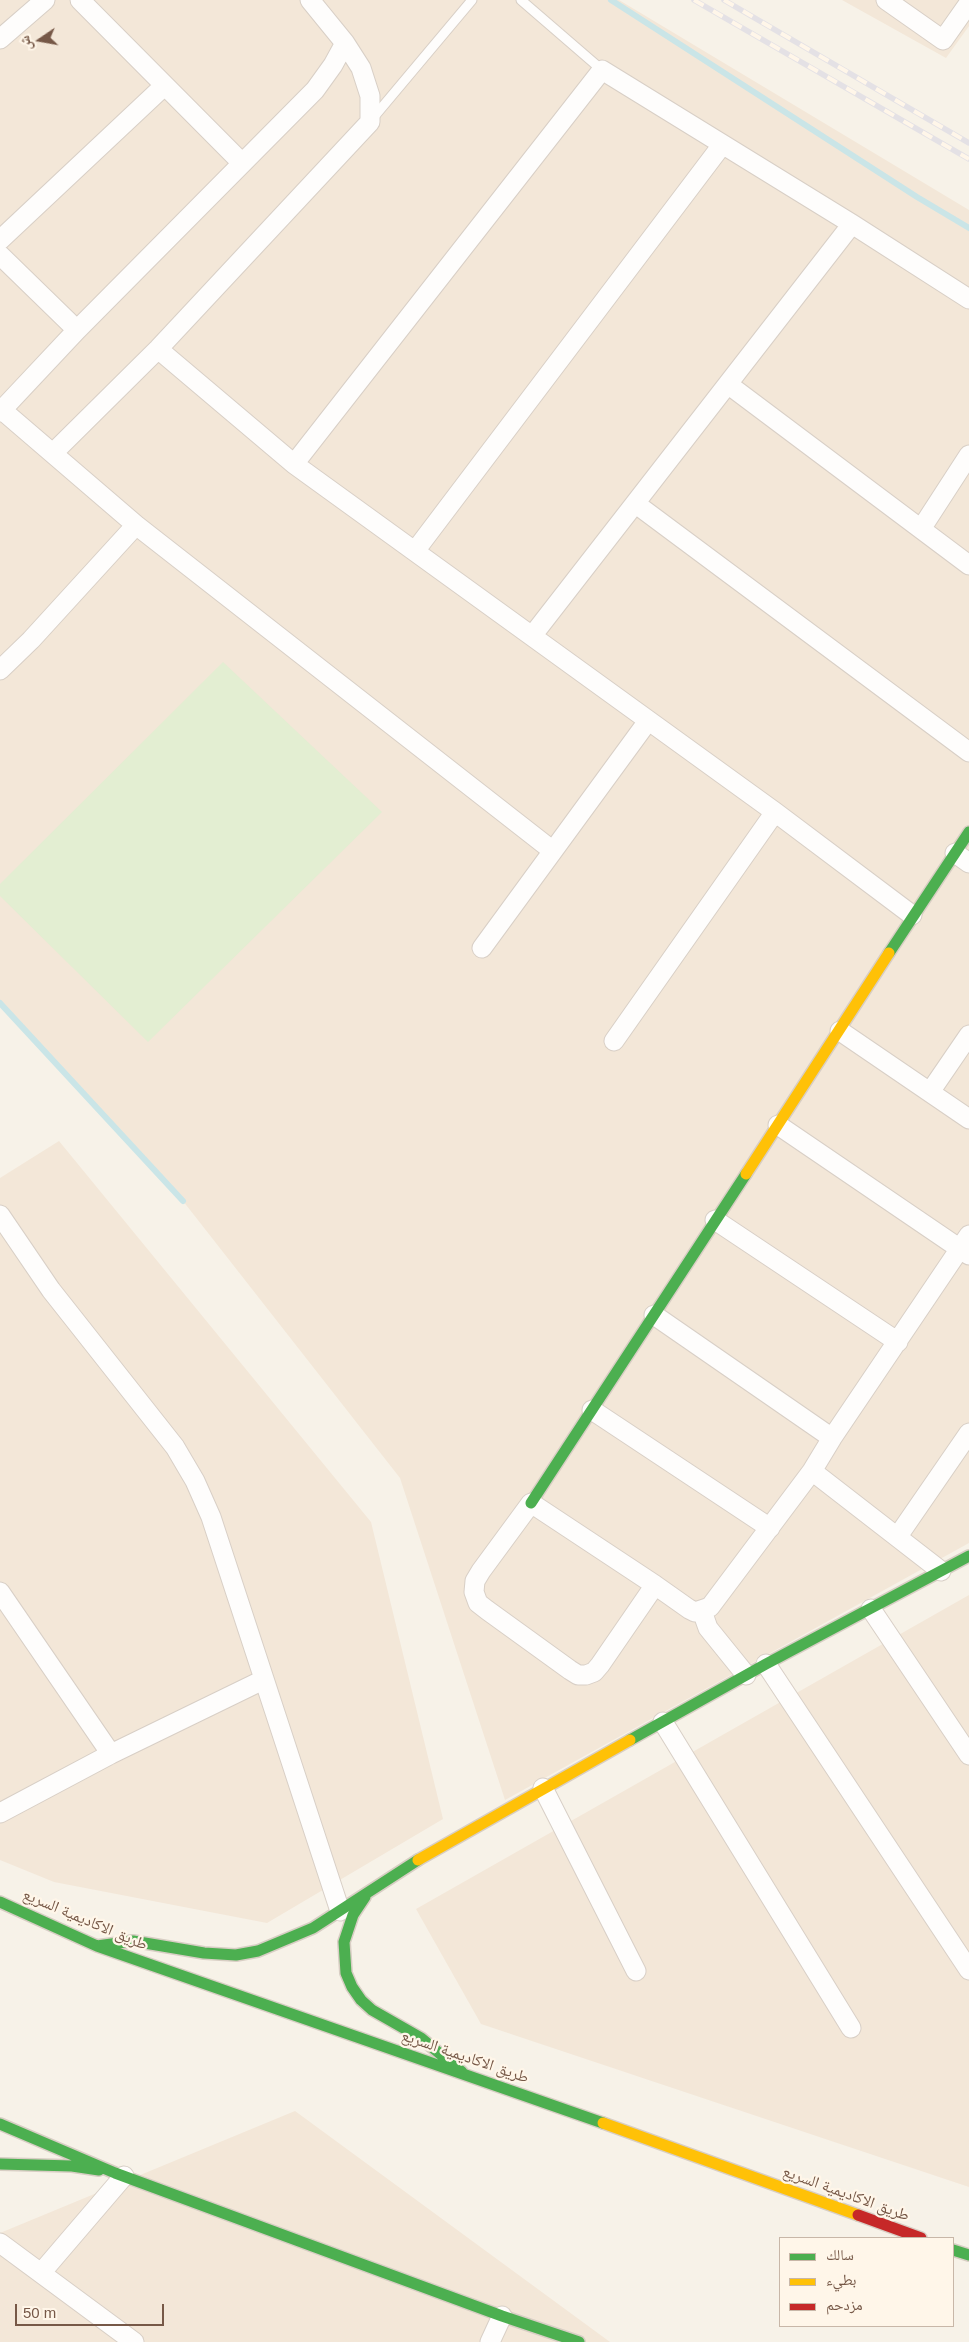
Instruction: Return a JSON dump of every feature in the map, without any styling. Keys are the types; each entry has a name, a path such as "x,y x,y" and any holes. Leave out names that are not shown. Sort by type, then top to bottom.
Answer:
{"main road":[{"path":"531,1503 840,1031 912,915 962,858 969,832"},
{"path":"97,1946 133,1941 204,1953 236,1955 258,1951 281,1943 313,1928 370,1889 543,1788 766,1664 969,1556"},
{"path":"370,1889 353,1915 344,1942 346,1973 352,1987 361,2000 372,2010 421,2038 462,2072"},
{"name":"طريق الاكاديمية السريع","path":"0,1902 97,1946 462,2072 919,2237"},
{"path":"0,2124 119,2175 502,2316 579,2342"},
{"path":"0,2164 72,2166 119,2175"},
{"path":"954,2250 969,2256"}],"street":[{"path":"0,39 45,0"},
{"path":"80,0 242,163"},
{"path":"53,453 158,349 370,122 370,96 361,68 345,43 310,0"},
{"path":"886,0 943,40 969,3"},
{"path":"345,43 333,65 315,90 77,330 1,411 136,525 553,851"},
{"path":"294,464 602,70 852,224 969,299"},
{"path":"0,240 164,86"},
{"path":"415,552 722,145"},
{"path":"532,636 729,385 852,224"},
{"path":"0,254 77,330"},
{"path":"158,349 294,464 775,812 912,915"},
{"path":"729,385 969,565"},
{"path":"921,529 969,455"},
{"path":"636,504 969,752"},
{"path":"0,670 31,640 136,525"},
{"path":"482,948 648,721"},
{"path":"614,1041 775,812"},
{"path":"840,1031 969,1119"},
{"path":"930,1092 969,1035"},
{"path":"655,1585 594,1672 586,1675 578,1675 570,1670 487,1610 478,1603 474,1592 475,1581 481,1571 531,1503 655,1585 689,1609 695,1612 702,1611 716,1601 812,1471 832,1438 966,1246 778,1125"},
{"path":"0,1215 51,1290 175,1447 195,1481 211,1517 262,1680 340,1911"},
{"path":"715,1220 898,1342"},
{"path":"654,1315 832,1438"},
{"path":"592,1410 770,1528"},
{"path":"898,1536 969,1433"},
{"path":"812,1471 941,1571"},
{"path":"0,1592 111,1754"},
{"path":"871,1609 969,1755"},
{"path":"702,1611 708,1628 746,1675"},
{"path":"766,1664 969,1970"},
{"path":"0,1813 111,1754 262,1680"},
{"path":"663,1722 851,2028"},
{"path":"543,1788 636,1970"},
{"path":"41,2273 119,2175"},
{"path":"0,2243 134,2342"},
{"path":"490,2342 502,2316"}],"lane":[{"path":"370,122 472,0"},
{"path":"521,0 602,70"}],"shaded area":[{"path":"0,0 619,0 969,210 969,1543 505,1800 400,1478 183,1201 0,1003"},
{"path":"842,0 969,0 969,26 946,58"},
{"path":"59,1141 371,1522 443,1819 267,1923 54,1882 0,1860 0,1178"},
{"path":"969,1595 969,2187 481,2024 416,1909"},
{"path":"295,2111 610,2342 0,2342 0,2233"}],"green space":[{"path":"223,662 382,812 148,1042 0,896 0,884"}],"waterway":[{"path":"611,0 917,197 969,228"},
{"path":"0,1003 183,1201"}],"railway":[{"path":"694,0 969,159"},
{"path":"724,0 969,143"}],"traffic: fast":[{"path":"889,953 969,832"},
{"path":"531,1503 746,1174"},
{"path":"630,1740 766,1664 969,1556"},
{"path":"97,1946 133,1941 204,1953 236,1955 258,1951 313,1928 418,1860"},
{"path":"365,1897 353,1915 344,1942 346,1973 352,1987 361,2000 372,2010 421,2038 462,2072"},
{"path":"0,1902 97,1946 603,2123"},
{"path":"0,2124 115,2173 502,2316 579,2342"},
{"path":"0,2164 72,2166 99,2170"},
{"path":"954,2250 969,2255"}],"traffic: slow":[{"path":"746,1174 889,953"},
{"path":"418,1860 630,1740"},
{"path":"603,2123 858,2215"}],"traffic: jam":[{"path":"858,2215 918,2237"}]}
